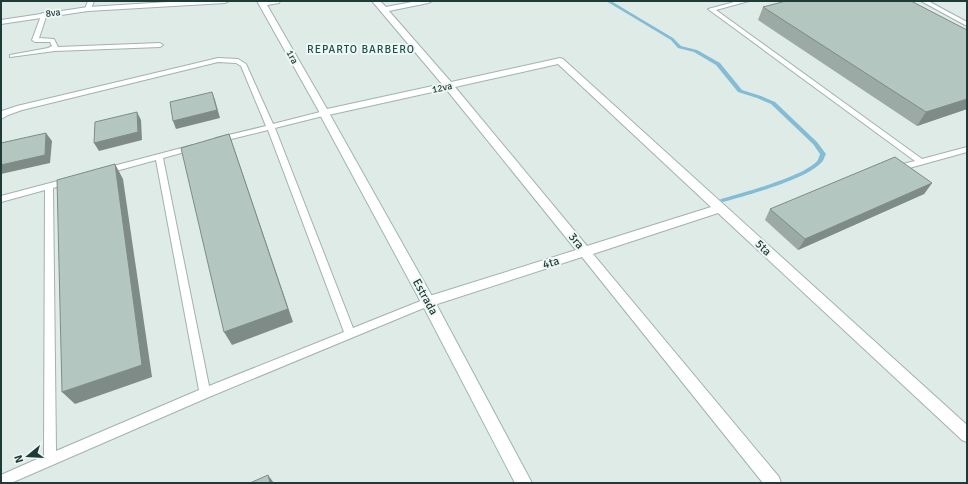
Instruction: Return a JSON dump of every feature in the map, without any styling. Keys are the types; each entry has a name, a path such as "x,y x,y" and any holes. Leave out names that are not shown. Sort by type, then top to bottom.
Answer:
{"street":[{"name":"8va","path":"1,22 89,5 225,1"},
{"path":"262,2 276,1"},
{"name":"3ra","path":"376,1 449,86 773,483"},
{"path":"384,10 428,1"},
{"name":"1ra","path":"262,2 324,113"},
{"name":"12va","path":"324,113 560,61"},
{"name":"5ta","path":"560,61 967,435"},
{"name":"Estrada","path":"324,113 428,302 524,483"},
{"name":"4ta","path":"428,302 720,208"}],"lane":[{"path":"746,1 711,9 920,161"},
{"path":"924,1 967,24"},
{"path":"44,14 35,40 52,40 55,46 51,49"},
{"path":"12,56 51,49 160,45"},
{"path":"1,117 5,113 20,108 218,60 238,61 244,65 270,126 350,334"},
{"path":"100,172 324,113"},
{"path":"902,167 967,149"},
{"path":"159,156 205,393"},
{"path":"1,200 79,178"},
{"path":"49,186 50,459"},
{"path":"1,481 205,393 428,302"}],"building":[{"path":"786,1 911,1 967,30 967,99 926,112 763,7"},
{"path":"212,92 217,110 173,121 170,102"},
{"path":"137,112 138,132 94,143 95,122"},
{"path":"46,133 45,155 1,165 1,143"},
{"path":"229,134 288,309 224,332 181,148"},
{"path":"895,157 932,183 805,239 770,209"},
{"path":"115,164 142,365 62,392 57,180"},
{"path":"268,475 270,483 250,483"}],"waterway":[{"path":"608,1 672,39 679,47 696,51 716,62 740,91 773,103 815,143 823,154 819,162 811,168 787,180 723,200"}],"district":[{"name":"REPARTO BARBERO","path":"361,49"}]}
